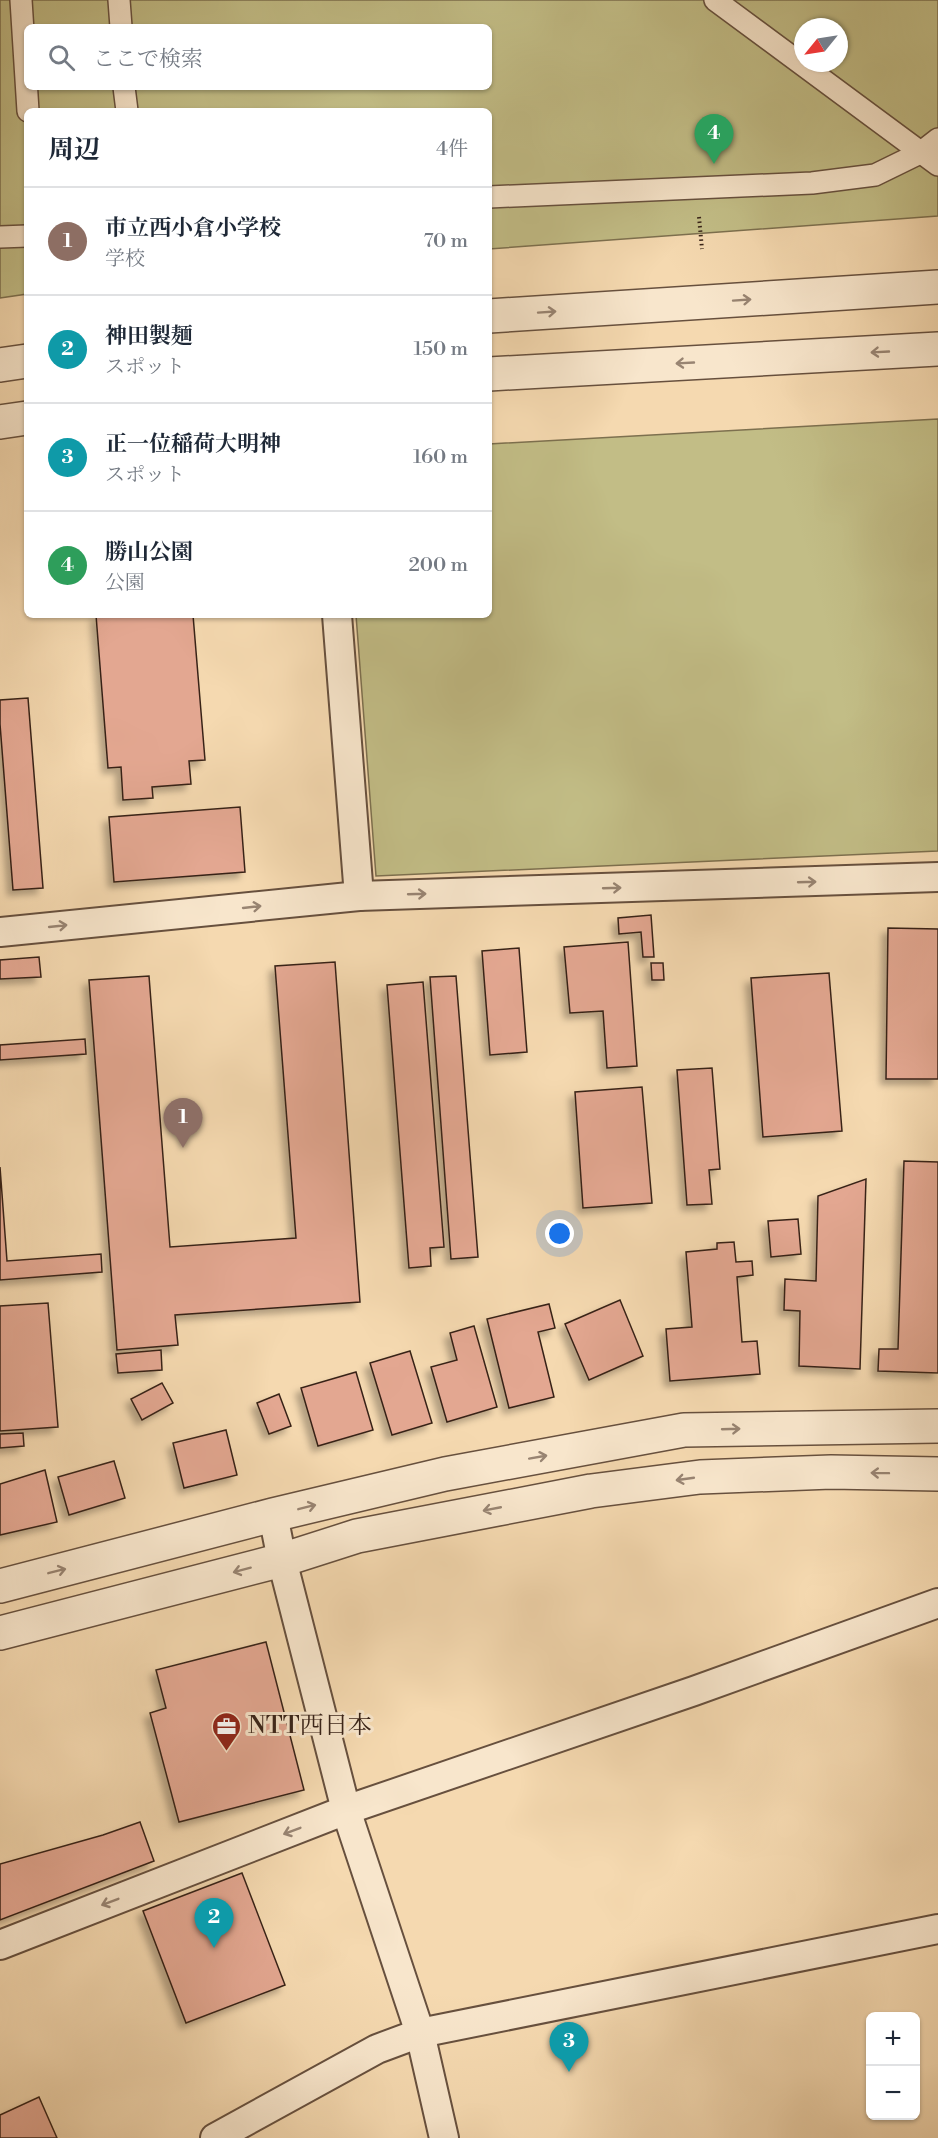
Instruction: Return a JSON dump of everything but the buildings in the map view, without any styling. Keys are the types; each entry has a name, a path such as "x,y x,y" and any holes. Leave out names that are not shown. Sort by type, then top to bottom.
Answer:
{"street":[{"path":"21,0 24,48"},
{"path":"119,0 120,24"},
{"path":"715,0 938,165"},
{"path":"27,90 28,108"},
{"path":"124,90 127,108"},
{"path":"492,197 812,183 875,175 920,153 938,139"},
{"path":"0,237 24,236"},
{"path":"492,316 938,287"},
{"path":"492,374 938,349"},
{"path":"0,365 24,361"},
{"path":"0,422 24,418"},
{"path":"337,618 359,896"},
{"path":"0,932 359,896 938,877"},
{"path":"0,1586 273,1515 445,1474 684,1430 938,1426"},
{"path":"0,1633 282,1560 357,1536 591,1491 700,1477 831,1472 938,1474"},
{"path":"273,1515 282,1560 346,1810 420,2033 444,2138"},
{"path":"0,1945 346,1810 694,1691 938,1603"},
{"path":"215,2138 377,2049 420,2033 938,1929"}],"shaded area":[{"path":"0,0 938,0 938,216 492,249 492,108 24,108 24,294 0,298"},
{"path":"938,419 938,851 376,876 356,618 492,618 492,444"}],"place":[{"name":"勝山公園","path":"714,164"},
{"name":"市立西小倉小学校","path":"183,1148"},
{"name":"NTT西日本","path":"227,1752"},
{"name":"神田製麺","path":"214,1948"},
{"name":"正一位稲荷大明神","path":"569,2072"}]}
